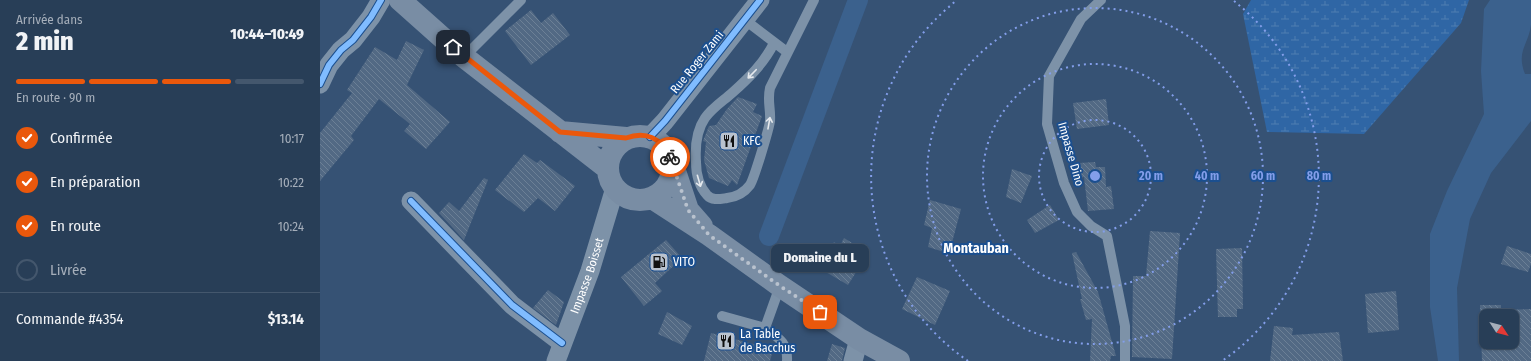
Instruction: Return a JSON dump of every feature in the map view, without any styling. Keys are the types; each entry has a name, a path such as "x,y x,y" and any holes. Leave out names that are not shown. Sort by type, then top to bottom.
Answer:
{"main road":[{"path":"400,0 464,57 607,168"},
{"path":"560,132 626,138 634,136 650,137 658,141 666,149 671,159 688,210 709,235"},
{"path":"626,138 616,146 610,156 607,168 611,182 622,195 632,199 642,200 652,198 662,192 669,182 672,171 671,159"},
{"path":"652,198 709,235 780,286 859,339 899,361"}],"street":[{"path":"320,84 329,65 341,50 353,40 371,17 381,0"},
{"name":"Rue Roger Zami","path":"650,137 760,0"},
{"name":"Impasse Boisset","path":"556,361 590,271 615,188"},
{"path":"411,201 512,305 562,343"},
{"path":"853,361 859,339"}],"lane":[{"path":"464,57 521,0"},
{"path":"774,42 763,62 755,72 717,105 705,118 697,135 695,152 696,171 702,189 710,198 719,200 735,197 751,184 770,123 768,98 770,88 814,0"},
{"name":"Impasse Dino","path":"1101,0 1082,19 1049,76 1048,124 1064,183 1077,212 1091,226 1107,236 1126,326 1125,361"},
{"path":"745,20 787,52"},
{"path":"765,328 780,286"},
{"path":"722,316 765,328 782,341 788,352 787,361"}],"green space":[{"path":"1251,0 1469,0 1461,23 1364,134 1267,132 1243,14"}],"shaded area":[{"path":"1490,0 1531,0 1530,32 1522,54 1522,60 1525,74 1531,74 1531,121 1491,173 1470,219 1457,288 1459,361 1438,361 1430,307 1430,234 1447,191 1484,114 1481,71 1484,9"}],"building":[{"path":"531,10 541,23 553,13 570,35 531,65 505,31"},
{"path":"406,41 424,50 407,85 450,122 426,149 404,131 410,124 379,99 351,136 354,140 320,181 320,133 352,93 347,90 375,47 397,60"},
{"name":"KFC","path":"738,97 757,104 753,112 762,116 737,185 732,180 728,186 709,178 704,160 706,142 703,141 709,126 716,125 727,109"},
{"path":"1106,99 1109,125 1077,129 1073,103"},
{"path":"524,154 537,163 540,160 575,186 555,211 538,198 524,212 495,190"},
{"path":"1095,162 1096,167 1105,167 1106,187 1111,186 1114,209 1088,211 1084,177 1080,178 1079,163"},
{"path":"1012,169 1032,176 1021,203 1006,197"},
{"path":"484,178 488,180 464,240 439,213 449,202 459,211"},
{"path":"930,200 961,209 950,250 945,249 944,252 928,247 932,228 924,225"},
{"path":"1050,205 1059,220 1035,233 1027,220"},
{"path":"1150,231 1180,233 1172,359 1132,357 1133,276 1146,276"},
{"path":"844,238 868,253 848,285 819,268 834,242 840,246"},
{"path":"666,240 682,258 655,283 662,291 644,306 621,277"},
{"path":"1507,246 1531,254 1531,264 1528,272 1501,264"},
{"path":"1242,248 1243,309 1237,309 1237,317 1218,317 1216,249"},
{"path":"1076,252 1098,292 1116,356 1111,356 1110,361 1090,361 1092,319 1086,320 1080,299 1082,299 1072,253"},
{"path":"917,277 950,291 935,325 902,309"},
{"path":"548,290 564,302 556,325 533,308"},
{"path":"1396,291 1399,330 1368,333 1365,294"},
{"path":"1480,305 1501,305 1501,309 1480,309"},
{"path":"1519,309 1531,309 1531,361 1482,361 1482,349 1519,349"},
{"path":"667,312 692,326 682,345 658,334"},
{"path":"1274,326 1293,328 1292,335 1339,332 1343,361 1270,361"},
{"name":"La Table de Bacchus","path":"711,333 773,349 770,361 704,361"},
{"path":"832,344 845,348 842,361 827,361"}],"waterway":[{"path":"769,236 858,0"}],"cycle path":[{"path":"320,84 329,65 341,50 353,40 371,17 381,0"},
{"path":"650,137 665,121 760,0"},
{"path":"411,201 512,305 562,343"}],"way so far":[{"path":"670,157 688,210 709,235 780,286 820,312"}],"place":[{"name":"KFC","path":"729,141"},
{"name":"VITO","path":"659,262"},
{"name":"Domaine du L","path":"820,312"},
{"name":"La Table de Bacchus","path":"726,341"}],"district":[{"name":"Montauban","path":"976,248"}],"route":[{"path":"453,47 560,132 626,138 642,135 658,141 666,149 670,157"}]}
